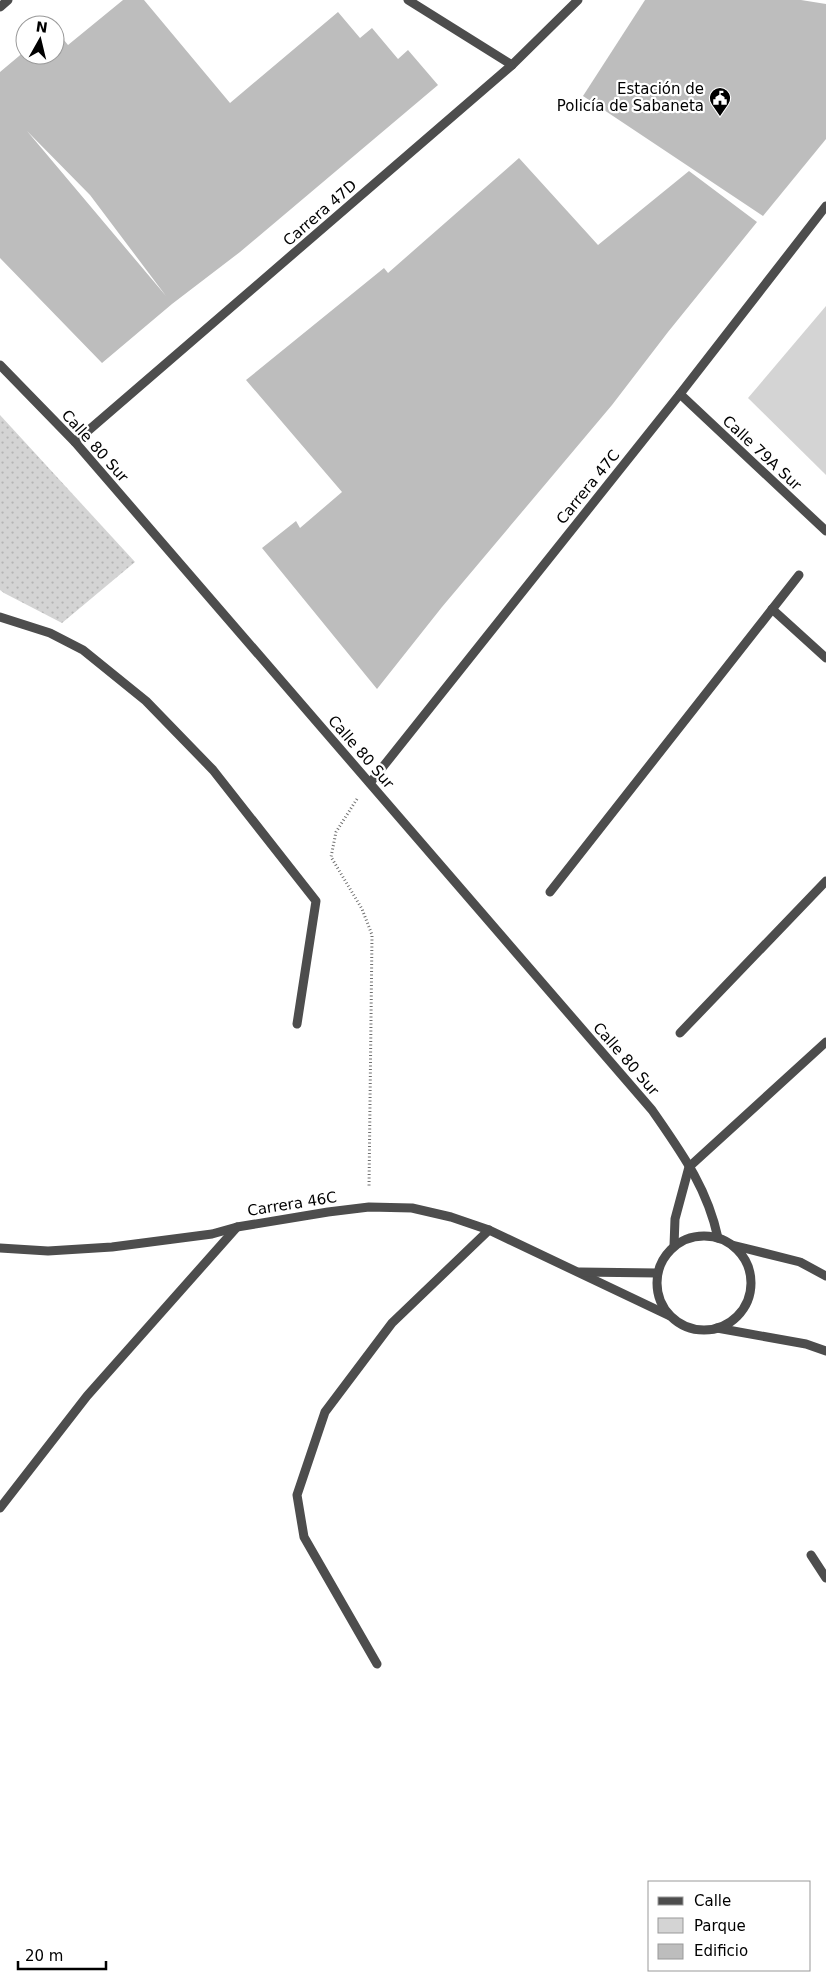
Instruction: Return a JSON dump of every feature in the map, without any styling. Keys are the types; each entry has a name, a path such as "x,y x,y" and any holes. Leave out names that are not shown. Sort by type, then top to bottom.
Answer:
{"street":[{"path":"0,7 8,0"},
{"path":"408,0 512,65"},
{"name":"Carrera 47D","path":"75,442 512,65 578,0"},
{"name":"Carrera 47C","path":"370,783 680,394 826,206"},
{"name":"Calle 80 Sur","path":"0,365 75,442 652,1110 703,1189 712,1213 718,1238"},
{"name":"Calle 79A Sur","path":"680,394 826,531"},
{"path":"550,892 799,575"},
{"path":"772,609 826,658"},
{"path":"0,616 50,633 83,650 146,701 213,770 316,901 297,1024"},
{"path":"680,1032 826,881"},
{"path":"674,1246 677,1210 689,1167 826,1042"},
{"name":"Carrera 46C","path":"0,1248 48,1251 112,1247 212,1234 237,1227 369,1207 412,1208 451,1217 489,1230 670,1316"},
{"path":"0,1508 86,1396 237,1227"},
{"path":"377,1664 304,1537 297,1496 325,1412 392,1323 489,1230"},
{"path":"826,1276 800,1262 732,1245 718,1238 702,1236 687,1238 674,1246 663,1258 657,1272 657,1288 661,1303 670,1316 680,1324 692,1328 717,1328 806,1344 826,1351"},
{"path":"717,1328 731,1322 742,1311 748,1298 751,1284 749,1269 742,1256 732,1245"},
{"path":"577,1272 657,1272"},
{"path":"811,1555 826,1578"}],"path":[{"path":"369,1207 372,935 362,909 332,857 336,832 353,803 370,783"}],"green space":[{"path":"826,306 826,475 748,398"},
{"path":"0,415 135,562 62,623 0,590"}],"building":[{"path":"123,0 144,0 230,103 338,12 360,38 372,28 398,59 408,50 438,85 240,252 172,304 102,363 0,258 0,72 15,59 15,65 65,65 65,41 68,45","holes":["27,131 90,195 166,296"]},
{"name":"Estación de Policía de Sabaneta","path":"645,0 801,0 826,4 826,139 763,216 583,96"},
{"path":"519,158 598,245 689,171 757,222 612,405 442,607 377,689 262,548 296,521 300,528 342,492 246,380 384,268 388,273"}],"place":[{"name":"Estación de Policía de Sabaneta","path":"720,117"}]}
